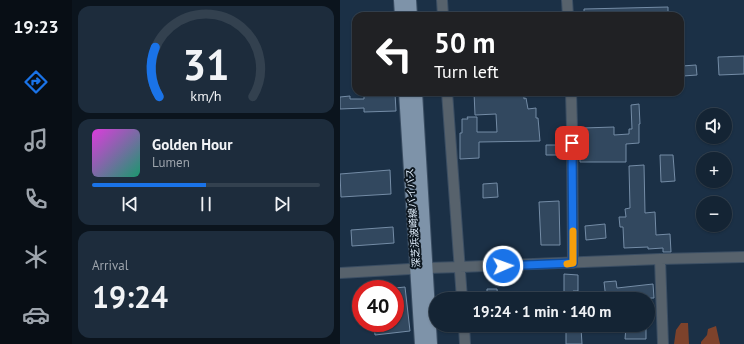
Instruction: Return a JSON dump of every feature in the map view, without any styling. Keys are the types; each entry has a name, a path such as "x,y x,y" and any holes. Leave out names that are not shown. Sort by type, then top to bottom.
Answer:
{"main road":[{"path":"400,0 400,12"},
{"path":"410,0 411,12"},
{"name":"深芝浜波崎線バイパス","path":"405,96 421,268 432,344"},
{"name":"深芝浜波崎線バイパス","path":"416,96 421,268 421,344"}],"street":[{"path":"442,0 443,12"},
{"path":"567,0 568,12"},
{"path":"447,96 462,292"},
{"path":"571,96 573,263"},
{"path":"340,273 421,268 744,257"},
{"path":"660,259 663,344"},
{"path":"464,332 465,344"}],"shaded area":[{"path":"681,323 688,323 689,344 674,344 676,330"},
{"path":"716,326 720,344 701,344 707,335 708,329"}],"building":[{"path":"668,7 668,12 584,12 584,9"},
{"path":"744,56 744,74 719,75 718,57"},
{"path":"696,65 697,75 684,76 684,66"},
{"path":"350,96 350,99 364,99 364,96 395,96 396,111 364,112 364,108 340,109 340,97"},
{"path":"474,96 524,96 524,99 526,98 528,109 536,108 536,118 538,118 540,141 479,142 479,158 460,159 460,133 462,133 462,119 468,119 467,117 477,117 477,132 497,132 496,114 475,115"},
{"path":"639,104 639,143 626,144 626,162 580,162 580,149 584,149 583,128 614,127 614,135 629,134 629,129 632,129 631,105"},
{"path":"546,145 561,145 561,155 546,155"},
{"path":"660,155 673,155 675,181 661,182"},
{"path":"644,165 645,213 655,212 656,235 670,234 671,252 663,252 663,248 624,248 623,227 620,227 619,217 626,217 625,209 630,208 629,166"},
{"path":"390,170 391,194 341,197 340,174"},
{"path":"497,183 498,197 483,198 483,184"},
{"path":"559,201 560,245 541,245 539,202"},
{"path":"605,224 606,238 586,240 585,226"},
{"path":"393,227 394,243 352,246 351,230"},
{"path":"564,274 578,275 578,291 564,292"},
{"path":"616,281 617,288 653,284 654,292 605,292 604,282"},
{"path":"404,287 410,331 404,332"},
{"path":"487,289 497,289 497,292 487,292"},
{"path":"375,332 401,332 375,335"},
{"path":"566,332 581,332 582,344 566,344"},
{"path":"626,332 646,332 646,339 625,339"}],"slow traffic":[{"path":"567,264 573,263 573,231"}],"route":[{"path":"503,266 573,263 572,143"}]}
